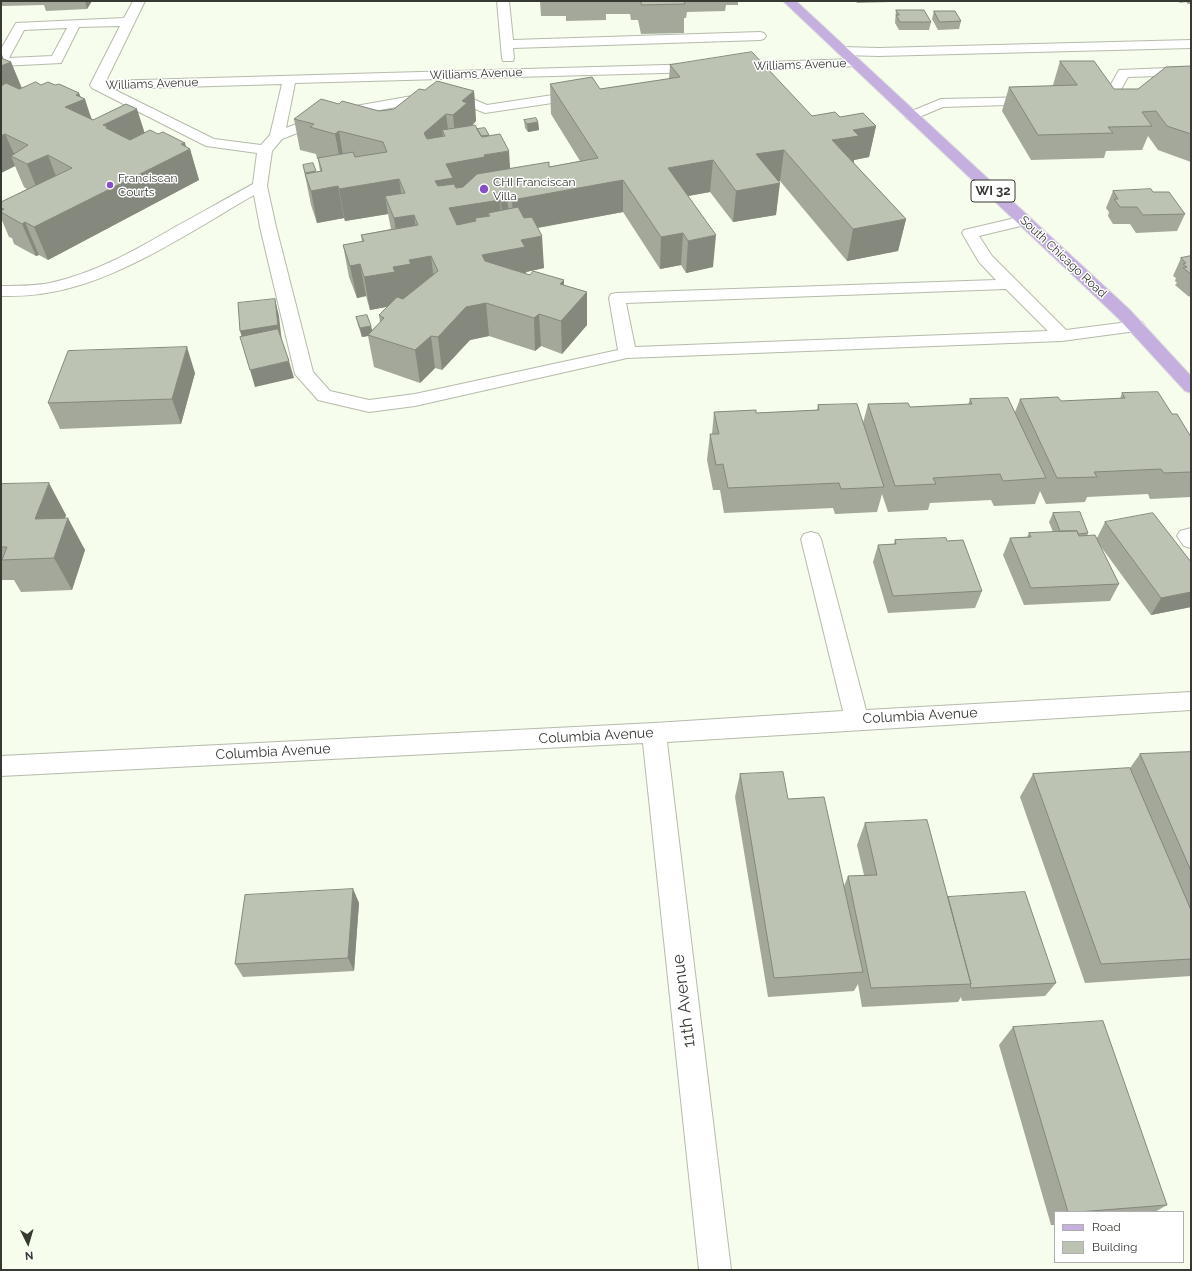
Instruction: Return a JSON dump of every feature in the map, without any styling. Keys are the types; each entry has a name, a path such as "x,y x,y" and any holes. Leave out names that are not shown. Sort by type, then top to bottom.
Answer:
{"main road":[{"name":"South Chicago Road","path":"789,1 1124,314 1191,387"}],"street":[{"path":"138,1 97,85 211,142 265,150"},
{"path":"503,1 509,73"},
{"path":"75,24 56,60 1,61 20,26 128,22"},
{"path":"507,44 704,57 760,36"},
{"path":"843,51 879,52 1191,44"},
{"name":"Williams Avenue","path":"97,85 509,73 593,82 704,57 855,63"},
{"path":"1077,100 1109,99 1124,74 1191,71"},
{"path":"451,99 456,75"},
{"path":"277,136 289,80"},
{"path":"593,82 485,109 468,101 429,97 333,114 277,136 265,150 260,186 268,227 304,374 324,396 369,406 416,400 628,353 1062,336 1136,326"},
{"path":"912,116 941,103 1046,101"},
{"path":"1,291 50,289 86,278 129,260 260,186"},
{"path":"1024,221 970,233 985,259 1062,336"},
{"path":"628,353 616,298 1009,284"},
{"path":"1191,535 1187,536 1191,540"},
{"path":"811,539 857,720"},
{"name":"Columbia Avenue","path":"1,766 654,733 1191,701"},
{"name":"11th Avenue","path":"654,733 715,1270"}],"building":[{"path":"641,1 684,1 685,4 642,5"},
{"path":"896,10 924,10 931,22 900,22 896,15 899,15"},
{"path":"934,11 955,11 961,21 940,22"},
{"path":"752,52 812,116 835,112 840,117 863,113 876,126 853,130 859,136 832,140 906,219 853,229 784,150 756,154 780,183 736,191 713,160 668,168 716,235 688,241 683,233 661,237 623,180 512,200 507,191 500,192 504,201 501,202 500,200 449,208 457,225 476,221 475,218 490,216 488,213 518,207 524,218 532,217 542,236 521,240 525,247 482,255 485,261 530,275 533,271 564,280 560,284 587,292 561,321 539,314 534,318 486,303 466,307 438,337 431,336 415,350 368,335 384,318 379,315 397,297 403,299 438,271 431,256 409,260 411,264 393,267 395,272 364,277 360,264 350,266 343,245 364,241 361,235 418,225 414,215 394,218 385,196 405,193 399,179 339,189 338,186 311,191 305,174 322,171 318,158 353,152 355,157 387,152 383,142 339,131 335,134 310,127 314,124 294,119 321,99 339,104 342,101 379,111 394,109 419,89 425,90 437,81 474,91 462,101 467,103 453,115 446,114 424,133 427,139 445,136 442,130 475,125 482,137 500,134 509,151 446,164 453,178 435,181 438,186 454,184 456,188 463,187 477,174 549,162 549,167 598,158 550,84 592,77 600,89 680,77 670,65"},
{"path":"1,58 11,62 1,66"},
{"path":"1060,61 1094,61 1114,89 1138,89 1166,67 1191,66 1191,134 1167,126 1156,111 1142,112 1152,126 1108,127 1113,133 1038,135 1009,87 1077,85"},
{"path":"36,82 41,85 48,82 55,85 59,84 79,93 76,95 85,99 65,107 93,120 126,104 137,109 103,125 108,127 106,128 130,140 150,130 158,134 163,132 185,143 181,144 190,149 34,227 25,222 22,224 1,212 4,209 1,208 1,202 72,168 48,155 27,164 11,156 28,145 5,134 1,136 1,86 6,83 19,89"},
{"path":"536,118 538,122 527,124 524,120"},
{"path":"485,128 489,135 481,136 477,129"},
{"path":"313,163 316,171 305,173 303,165"},
{"path":"1151,189 1153,192 1169,192 1185,214 1143,215 1137,207 1120,207 1114,199 1118,199 1113,191"},
{"path":"1191,256 1191,274 1183,268 1187,267 1183,264 1186,263 1181,258"},
{"path":"275,299 278,325 240,331 238,303"},
{"path":"367,315 371,326 360,328 356,317"},
{"path":"278,329 289,361 250,370 240,337"},
{"path":"187,347 172,399 48,403 68,351"},
{"path":"1158,392 1172,414 1177,414 1191,437 1191,472 1164,473 1161,469 1094,472 1097,477 1057,478 1020,399 1058,397 1061,401 1125,398 1122,393"},
{"path":"1008,398 1046,478 1003,481 1000,474 933,478 936,484 895,486 868,404 908,403 910,407 972,404 970,399"},
{"path":"857,404 884,487 841,489 839,483 728,488 723,464 716,465 710,434 719,434 714,412 756,410 756,413 819,410 818,405"},
{"path":"49,483 35,519 68,518 54,558 2,560 7,547 1,547 1,484"},
{"path":"1080,512 1088,533 1078,534 1077,531 1060,531 1053,513"},
{"path":"1153,513 1191,562 1191,592 1161,598 1105,522"},
{"path":"1077,531 1079,536 1095,535 1119,584 1031,588 1010,538 1031,537 1029,533"},
{"path":"946,538 947,541 963,540 982,591 893,596 878,545 896,544 895,540"},
{"path":"1191,752 1191,871 1140,754"},
{"path":"1130,768 1191,910 1191,959 1101,964 1033,774"},
{"path":"783,772 788,799 824,797 863,972 774,978 740,774"},
{"path":"927,820 971,984 871,988 848,876 877,875 865,823"},
{"path":"353,889 348,958 235,964 245,895"},
{"path":"1025,892 1056,983 971,988 948,897"},
{"path":"1103,1021 1167,1205 1091,1211 1068,1211 1013,1027"}],"place":[{"name":"Franciscan Courts","path":"110,185"},
{"name":"CHI Franciscan Villa","path":"484,189"}]}
